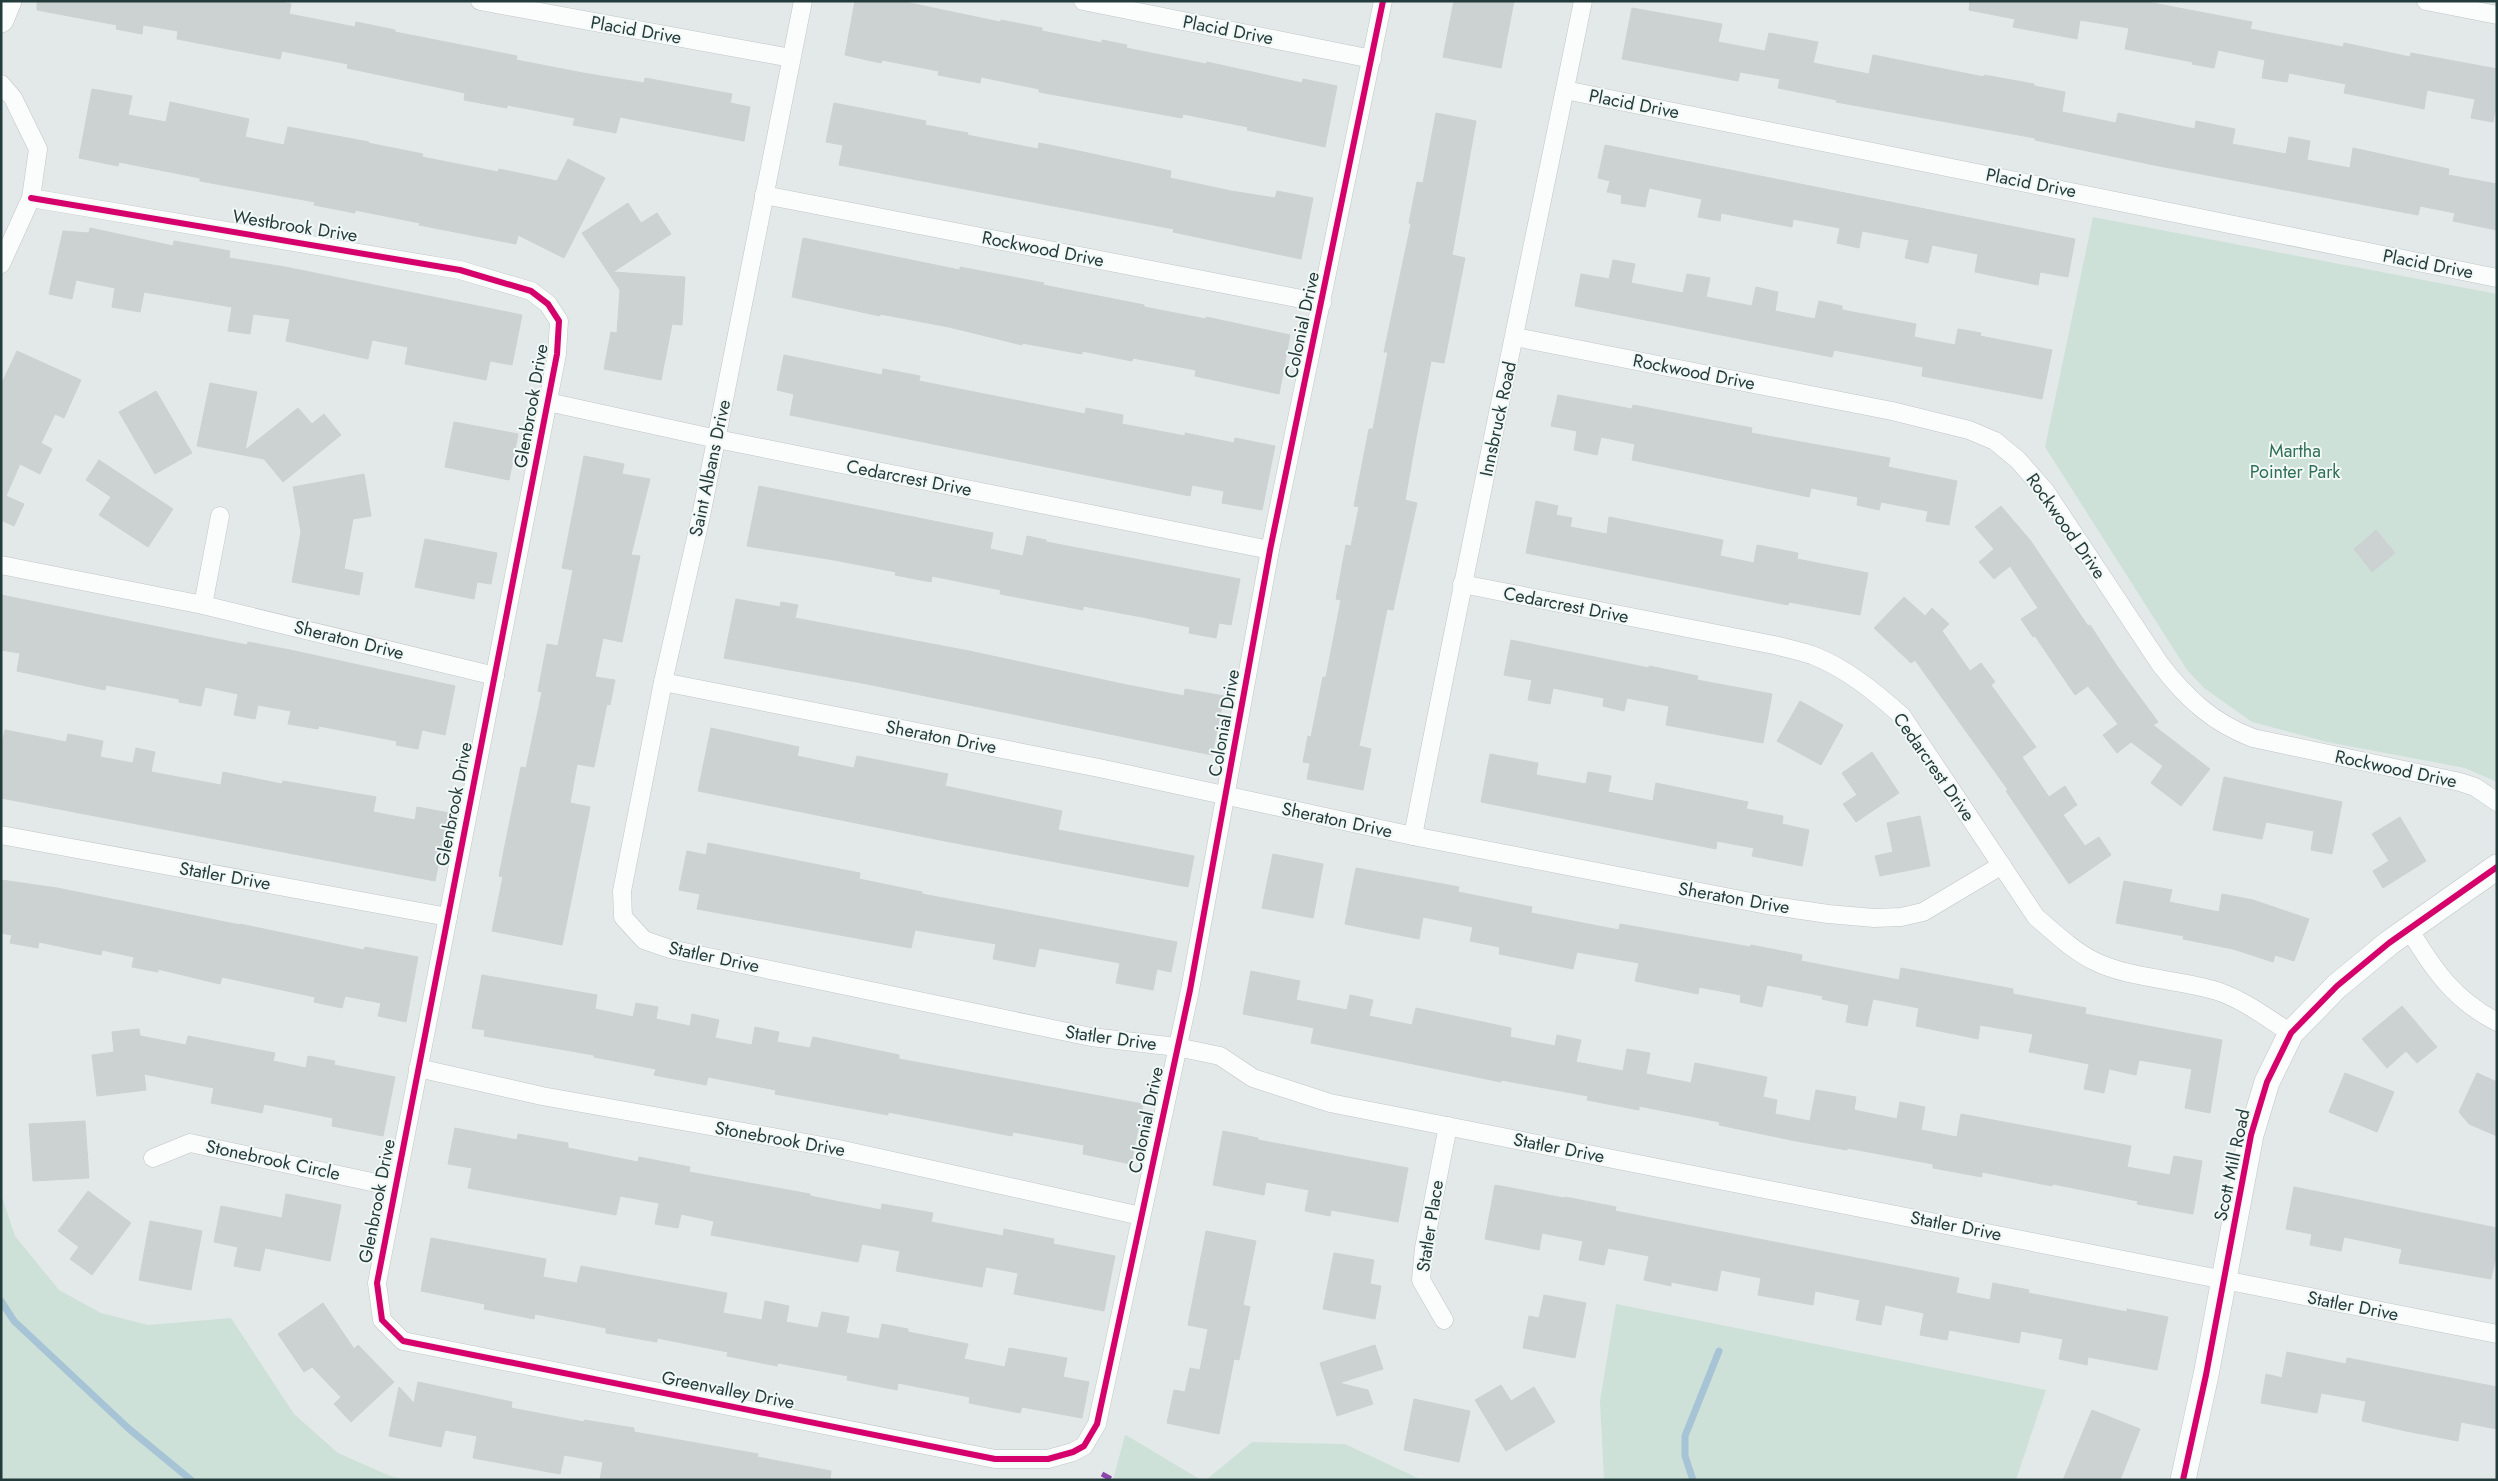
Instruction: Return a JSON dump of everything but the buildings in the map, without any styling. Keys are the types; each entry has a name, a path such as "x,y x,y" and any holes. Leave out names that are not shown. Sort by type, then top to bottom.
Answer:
{"street":[{"path":"1,20 9,1"},
{"name":"Placid Drive","path":"480,1 791,58"},
{"name":"Saint Albans Drive","path":"635,930 624,917 622,891 663,682 717,439 803,1"},
{"name":"Placid Drive","path":"1083,1 1372,59"},
{"name":"Colonial Drive","path":"1084,1446 1097,1424 1190,990 1270,550 1383,1"},
{"name":"Innsbruck Road","path":"1413,836 1462,584 1515,337 1582,1"},
{"path":"2426,1 2497,15"},
{"path":"1,84 13,98 38,148 31,198 1,264"},
{"name":"Placid Drive","path":"1565,90 2497,278"},
{"name":"Rockwood Drive","path":"764,195 1322,303"},
{"name":"Westbrook Drive","path":"31,198 460,270 531,291 548,304"},
{"name":"Glenbrook Drive","path":"380,1312 377,1283 557,354 559,321 548,304"},
{"name":"Rockwood Drive","path":"1515,337 1892,411 1969,430 1995,441 2018,460 2046,492 2160,664 2180,690 2207,714 2229,729 2253,738 2460,782 2475,787 2497,802"},
{"name":"Cedarcrest Drive","path":"548,402 717,439 1270,550"},
{"path":"204,604 220,516"},
{"name":"Sheraton Drive","path":"1,565 204,604 495,676"},
{"name":"Cedarcrest Drive","path":"1462,584 1774,645 1822,660 1874,691 1902,716 2036,917 2065,943 2095,962 2120,970 2218,992 2252,1007 2291,1033"},
{"name":"Sheraton Drive","path":"663,682 1099,768 1413,836 1767,905 1874,918 1901,917 1923,912 2002,865"},
{"name":"Statler Drive","path":"1,835 448,916"},
{"name":"Scott Mill Road","path":"2183,1480 2206,1375 2251,1135 2267,1082 2291,1033 2337,986 2409,929 2497,867"},
{"path":"2409,929 2434,969 2453,991 2483,1014 2497,1022"},
{"name":"Statler Drive","path":"635,930 644,940 670,949 1091,1038 1177,1048 1220,1056 1253,1078 1330,1103 2497,1334"},
{"name":"Stonebrook Drive","path":"418,1068 542,1096 834,1148 1141,1216"},
{"name":"Statler Place","path":"1444,1320 1421,1280 1424,1248 1448,1126"},
{"name":"Stonebrook Circle","path":"153,1158 190,1143 395,1186"},
{"name":"Greenvalley Drive","path":"380,1312 382,1320 403,1341 995,1460 1048,1459 1084,1446"}],"green space":[{"name":"Martha Pointer Park","path":"2093,217 2497,294 2497,782 2465,768 2327,742 2252,722 2204,688 2187,670 2045,447"},
{"path":"1,1194 15,1236 59,1290 101,1313 148,1325 231,1318 294,1414 338,1453 390,1476 407,1480 1,1480"},
{"path":"1616,1304 2046,1390 2016,1480 1604,1480 1600,1401"},
{"path":"1126,1435 1201,1480 1113,1480"},
{"path":"1252,1442 1345,1444 1422,1480 1206,1480"}],"waterway":[{"path":"1,1301 14,1321 128,1428 191,1480"},
{"path":"1693,1480 1685,1456 1685,1436 1719,1351"}],"marked path":[{"path":"1102,1474 1113,1480"}],"cycle path":[{"path":"31,198 460,270 531,291 548,304 559,321 557,354 377,1283 382,1320 403,1341 995,1459 1048,1459 1073,1452 1084,1446 1097,1424 1190,990 1270,550 1383,1"},
{"path":"2183,1480 2206,1375 2251,1135 2267,1082 2291,1033 2337,986 2389,943 2497,867"}]}
